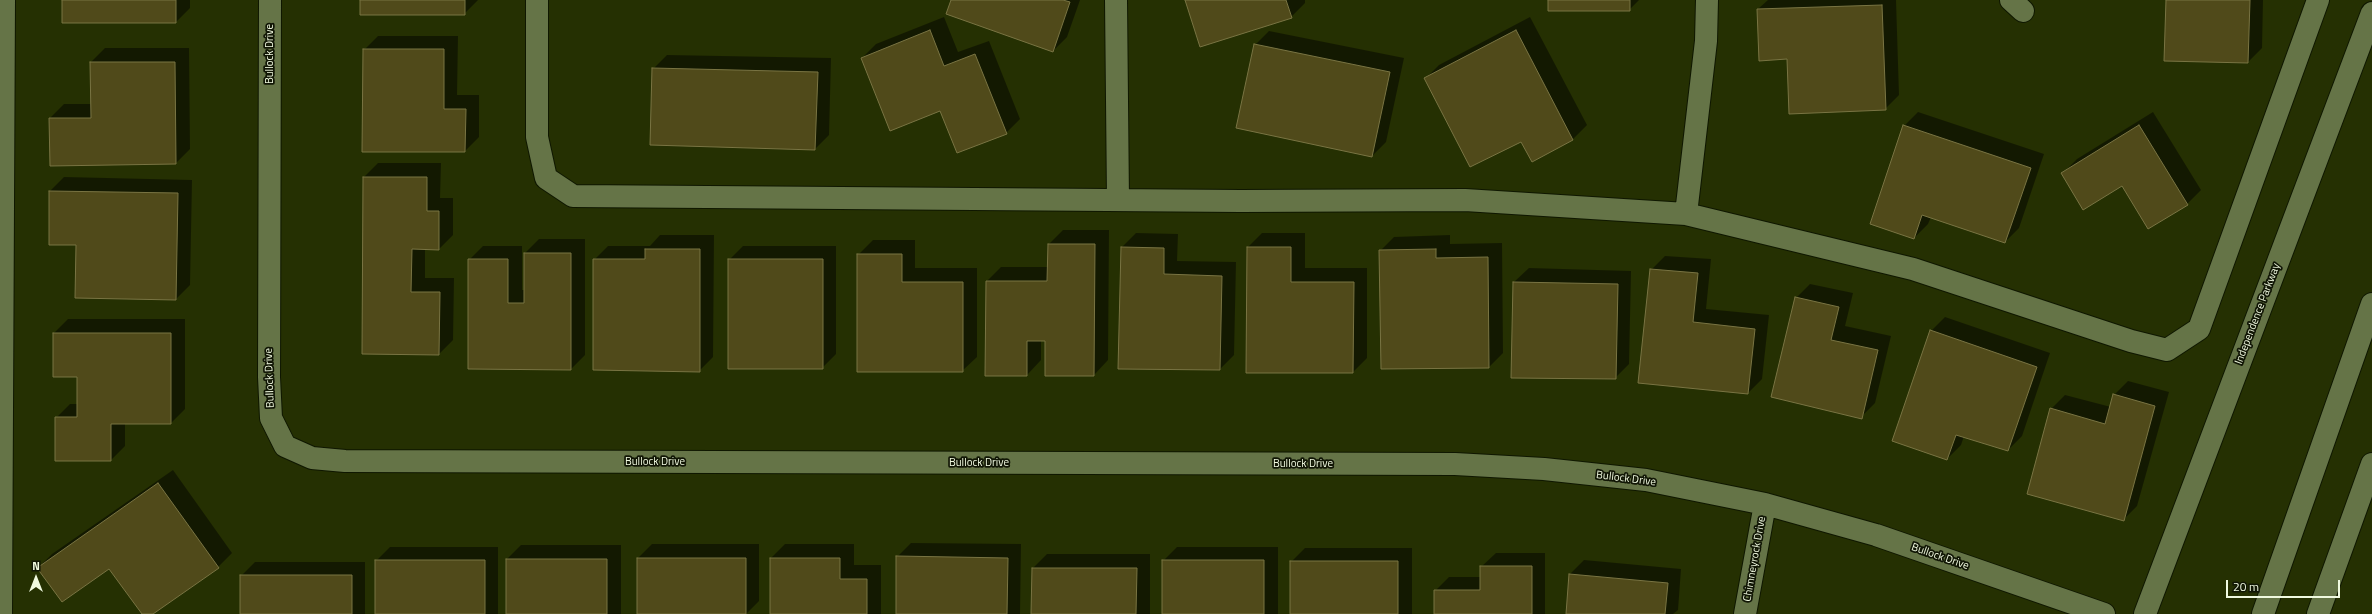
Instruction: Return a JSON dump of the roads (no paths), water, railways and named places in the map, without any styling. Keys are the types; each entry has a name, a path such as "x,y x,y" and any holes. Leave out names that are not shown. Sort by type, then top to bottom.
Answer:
{"street":[{"path":"1,614 4,0"},
{"name":"Bullock Drive","path":"270,0 269,377 271,418 285,446 312,458 345,462 1455,464 1544,469 1646,480 1765,504 1876,536 2104,614"},
{"path":"537,0 537,137 546,178 573,196 1118,200 1464,200 1686,214 1913,269 2131,341 2167,350 2199,329 2318,0"},
{"path":"1116,0 1118,200"},
{"path":"1686,214 1706,41 1707,0"},
{"name":"Independence Parkway","path":"2145,614 2372,13"},
{"path":"2263,614 2372,304"},
{"path":"2318,614 2372,464"},
{"name":"Chimneyrock Drive","path":"1745,614 1765,504"}]}
